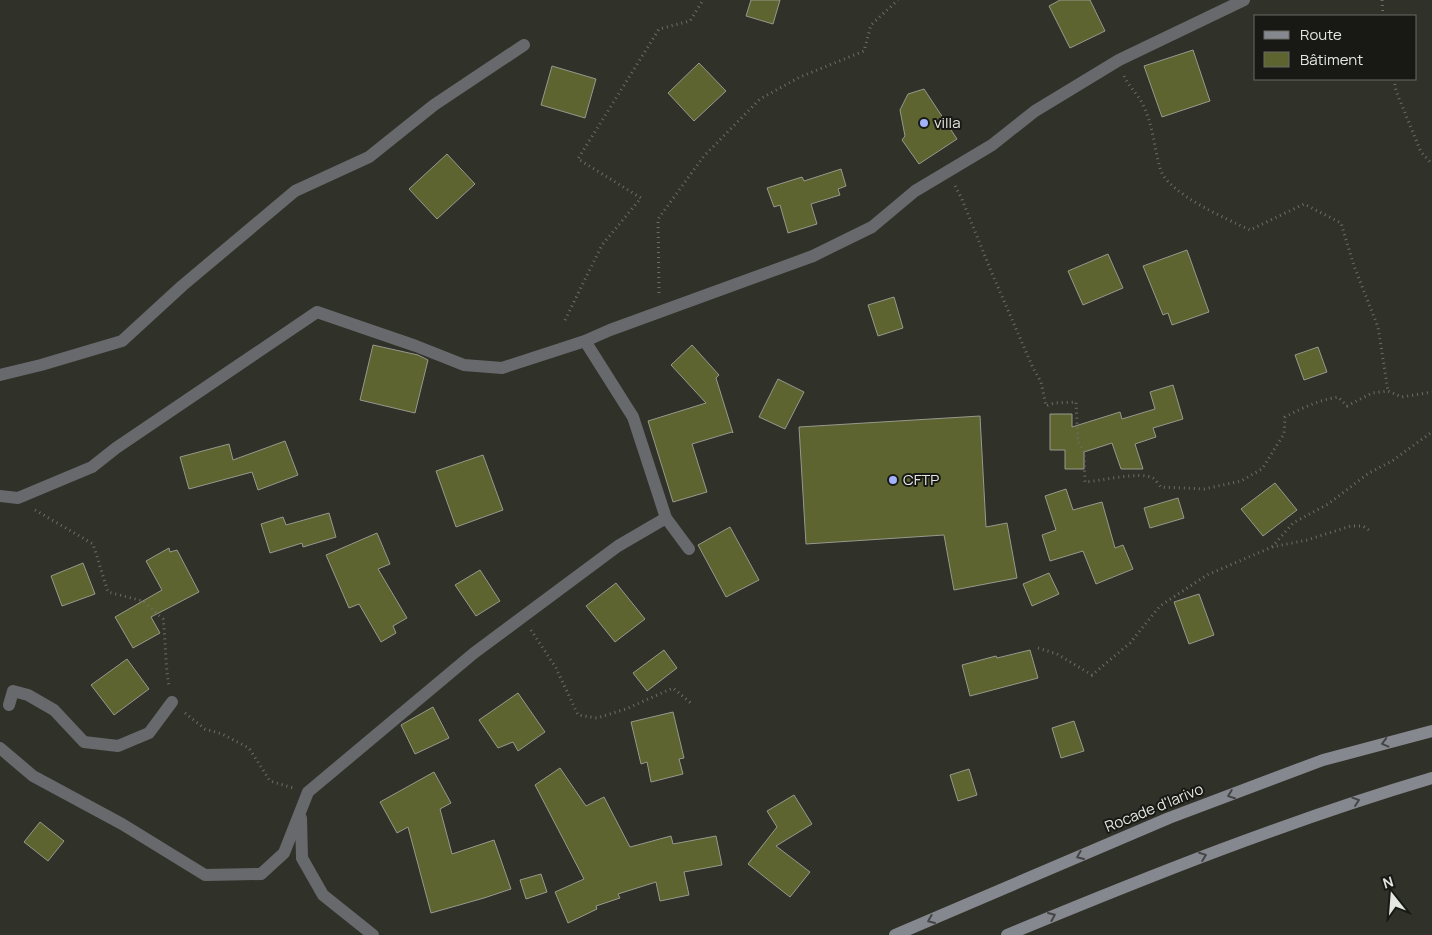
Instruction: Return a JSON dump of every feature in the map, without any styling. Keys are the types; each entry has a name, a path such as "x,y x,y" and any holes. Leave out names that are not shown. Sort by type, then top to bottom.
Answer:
{"main road":[{"name":"Rocade d'Iarivo","path":"895,935 1169,818 1323,760 1432,731"},
{"path":"1008,935 1115,890 1252,837 1361,799 1432,778"}],"street":[{"path":"0,496 18,498 92,467 116,448 317,312 416,346 464,365 502,368 585,340 813,256 872,227 915,191 992,145 1035,111 1118,60 1244,0"},
{"path":"0,375 41,365 122,340 182,286 295,191 369,157 434,105 524,45"},
{"path":"585,340 632,417 666,518 689,549"},
{"path":"0,748 33,776 122,824 205,876 261,874 284,853 308,792 474,653 618,546 666,518"},
{"path":"9,705 13,691 28,695 54,710 84,742 118,746 149,733 172,702"},
{"path":"300,811 302,858 323,895 373,935"}],"path":[{"path":"565,320 602,245 642,198 578,159 659,28 690,21 704,0"},
{"path":"659,298 658,218 704,156 760,99 800,77 864,51 871,25 898,0"},
{"path":"1382,0 1383,15"},
{"path":"1118,60 1128,85 1143,104 1154,138 1160,170 1173,186 1201,206 1250,230 1304,204 1340,223 1378,328 1388,391"},
{"path":"1394,80 1396,91 1421,152 1432,164"},
{"path":"948,172 962,197 991,271 1033,368 1041,382 1046,406 1054,403 1076,402 1078,442 1084,450 1085,482 1135,475 1154,479 1161,488 1204,489 1241,480 1262,469 1284,434 1285,417 1327,399 1338,397 1347,406 1372,393 1388,391 1402,397 1432,392"},
{"path":"1272,547 1293,522 1328,504 1369,473 1392,461 1432,432"},
{"path":"18,498 49,519 93,544 108,592 143,601 163,618 167,647 165,664 172,702 205,729 222,734 249,748 270,781 308,792"},
{"path":"1038,648 1057,654 1092,676 1130,643 1160,606 1207,575 1272,547 1307,540 1351,526 1363,526 1370,531"},
{"path":"525,615 534,636 556,668 578,715 597,718 674,688 693,705"}],"building":[{"path":"751,0 780,0 773,24 746,16"},
{"path":"1060,0 1090,0 1105,31 1070,48 1049,6"},
{"path":"1193,50 1210,101 1162,117 1144,66"},
{"path":"699,63 726,91 694,121 668,93"},
{"path":"552,66 596,79 585,118 541,105"},
{"name":"villa","path":"924,89 957,139 919,164 902,140 905,136 900,110 908,94"},
{"path":"447,154 475,184 437,219 409,189"},
{"path":"841,169 846,186 838,189 840,195 811,204 817,224 788,233 780,205 774,207 767,188 802,177 804,181"},
{"path":"1187,250 1209,312 1172,325 1168,313 1163,315 1143,266"},
{"path":"1108,254 1123,288 1083,305 1068,271"},
{"path":"894,297 903,328 878,336 868,305"},
{"path":"373,345 418,355 428,360 415,413 360,400"},
{"path":"692,345 719,375 716,378 733,433 692,444 707,492 673,502 648,421 706,403 671,365"},
{"path":"1318,347 1327,372 1304,380 1295,355"},
{"path":"778,379 804,392 785,429 759,417"},
{"path":"1173,385 1183,419 1153,428 1156,437 1135,444 1143,469 1121,469 1112,443 1084,452 1084,469 1065,469 1065,450 1050,450 1050,414 1072,414 1072,427 1120,412 1122,419 1155,409 1150,392"},
{"name":"CFTP","path":"980,416 986,527 1007,523 1017,578 954,590 944,535 806,544 799,427"},
{"path":"285,441 298,475 258,490 252,472 189,489 180,457 229,444 233,460"},
{"path":"483,455 503,510 456,527 436,471"},
{"path":"1275,483 1297,510 1263,536 1241,509"},
{"path":"1066,489 1073,510 1102,502 1115,548 1123,545 1133,569 1096,584 1083,551 1050,561 1042,535 1056,530 1045,496"},
{"path":"1178,498 1184,518 1150,528 1144,508"},
{"path":"329,513 336,537 303,547 302,543 270,553 261,524 283,517 286,525"},
{"path":"730,527 759,580 726,597 698,545"},
{"path":"377,533 390,564 378,569 407,618 393,626 396,633 381,642 359,604 349,608 326,555"},
{"path":"169,548 170,552 177,550 199,592 151,617 160,633 133,648 115,617 162,590 146,561"},
{"path":"83,563 95,594 62,606 51,576"},
{"path":"480,570 500,601 476,616 455,585"},
{"path":"1049,573 1059,594 1032,606 1023,584"},
{"path":"616,583 645,619 615,642 586,606"},
{"path":"1199,594 1214,635 1189,644 1174,602"},
{"path":"664,650 677,668 647,691 633,673"},
{"path":"1030,650 1038,678 970,696 962,665"},
{"path":"127,659 149,689 114,715 91,685"},
{"path":"518,693 545,732 518,751 513,742 498,748 479,720"},
{"path":"433,707 449,738 415,754 401,725"},
{"path":"673,712 684,758 679,759 683,774 651,782 647,762 641,764 631,722"},
{"path":"1074,721 1084,751 1061,758 1052,728"},
{"path":"560,768 586,806 604,797 630,847 671,836 673,844 716,836 722,865 684,872 689,895 660,901 656,882 618,894 620,898 596,906 597,909 568,923 555,892 584,879 535,785"},
{"path":"969,769 977,795 958,801 950,775"},
{"path":"434,772 451,803 440,809 452,854 494,840 511,889 431,913 408,827 397,833 380,802"},
{"path":"794,795 812,824 776,846 810,872 790,897 748,864 777,827 767,811"},
{"path":"40,822 64,841 48,861 24,842"},
{"path":"541,874 547,892 526,899 520,880"}],"place":[{"name":"villa","path":"924,123"},
{"name":"CFTP","path":"893,480"}]}
